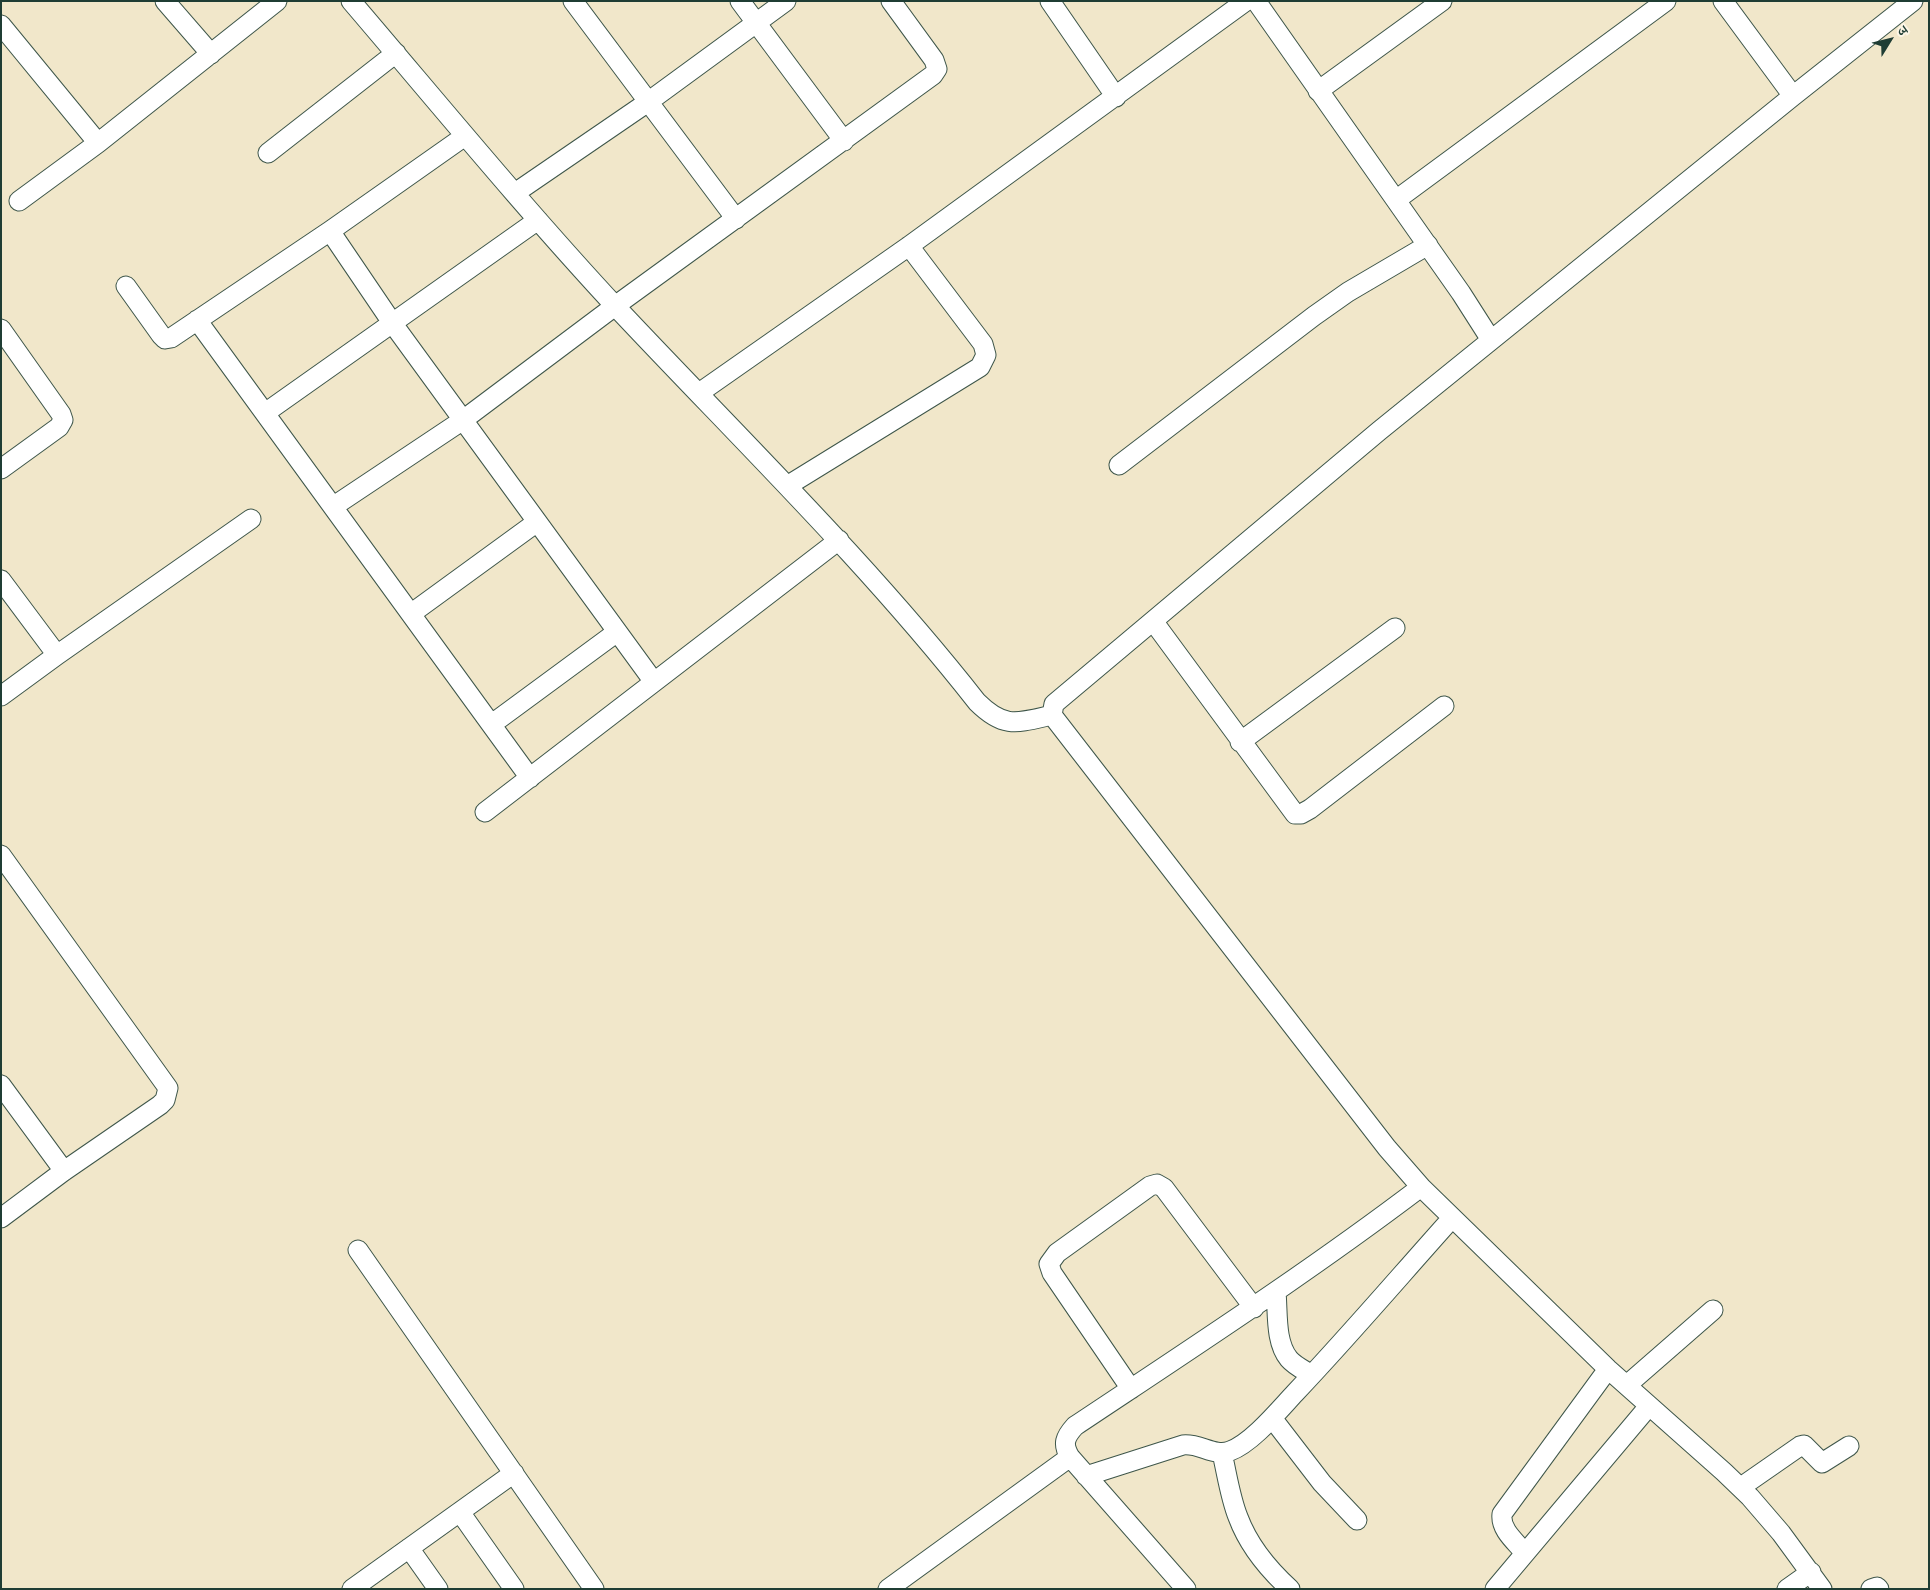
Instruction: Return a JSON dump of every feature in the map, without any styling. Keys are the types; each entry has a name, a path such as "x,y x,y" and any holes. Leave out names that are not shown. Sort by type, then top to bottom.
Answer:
{"street":[{"path":"165,1 211,54"},
{"path":"19,201 98,142 277,1"},
{"path":"351,1 538,220 615,306 839,540 911,620 977,702 989,714 1001,720 1019,723 1052,715"},
{"path":"574,1 736,219"},
{"path":"740,1 844,141"},
{"path":"515,193 648,102 786,1"},
{"path":"334,506 464,420 615,306 933,76 937,69 934,60 891,1"},
{"path":"1050,1 1116,97"},
{"path":"699,393 909,246 1246,1"},
{"path":"1256,1 1428,245 1491,340"},
{"path":"1318,91 1442,1"},
{"path":"1396,200 1666,1"},
{"path":"1723,1 1793,96"},
{"path":"1822,1589 1781,1533 1741,1488 1608,1369 1421,1187 1387,1148 1052,715 1054,704 1379,431 1793,96 1894,7 1913,1"},
{"path":"1,25 98,142"},
{"path":"268,154 396,53"},
{"path":"126,286 160,335 165,339 171,338 330,231 465,136"},
{"path":"265,413 538,220"},
{"path":"330,231 393,324 654,682"},
{"path":"1119,465 1314,316 1348,292 1428,245"},
{"path":"787,486 980,367 986,355 983,344 909,246"},
{"path":"197,320 412,613 530,778"},
{"path":"1,329 61,414 63,420 58,427 1,469"},
{"path":"1,696 251,518"},
{"path":"412,613 537,522"},
{"path":"485,812 839,540"},
{"path":"1,580 57,655"},
{"path":"1153,621 1294,814 1301,814 1310,809 1444,706"},
{"path":"1240,742 1395,628"},
{"path":"492,724 617,632"},
{"path":"1,855 168,1088 165,1100 160,1105 64,1171 1,1218"},
{"path":"1,1085 64,1171"},
{"path":"1131,1389 1052,1273 1049,1264 1056,1253 1150,1186 1157,1184 1164,1188 1254,1308"},
{"path":"1186,1589 1070,1457 1065,1449 1065,1440 1075,1426 1254,1308 1368,1228 1421,1187"},
{"path":"1086,1476 1183,1445 1193,1444 1222,1453 1231,1451 1252,1437 1312,1375 1452,1218"},
{"path":"358,1250 594,1589"},
{"path":"1276,1292 1280,1340 1283,1350 1295,1364 1312,1375"},
{"path":"1627,1385 1713,1310"},
{"path":"1525,1553 1504,1528 1501,1521 1502,1514 1608,1369"},
{"path":"1495,1589 1649,1406"},
{"path":"1272,1418 1322,1483 1357,1520"},
{"path":"1741,1488 1800,1446 1804,1445 1808,1448 1822,1463 1849,1446"},
{"path":"1222,1453 1233,1501 1245,1532 1265,1562 1290,1589"},
{"path":"888,1589 1070,1457"},
{"path":"352,1589 514,1473"},
{"path":"460,1512 514,1589"},
{"path":"409,1548 438,1589"},
{"path":"1787,1589 1811,1572"},
{"path":"1871,1589 1877,1587 1879,1589"}]}
